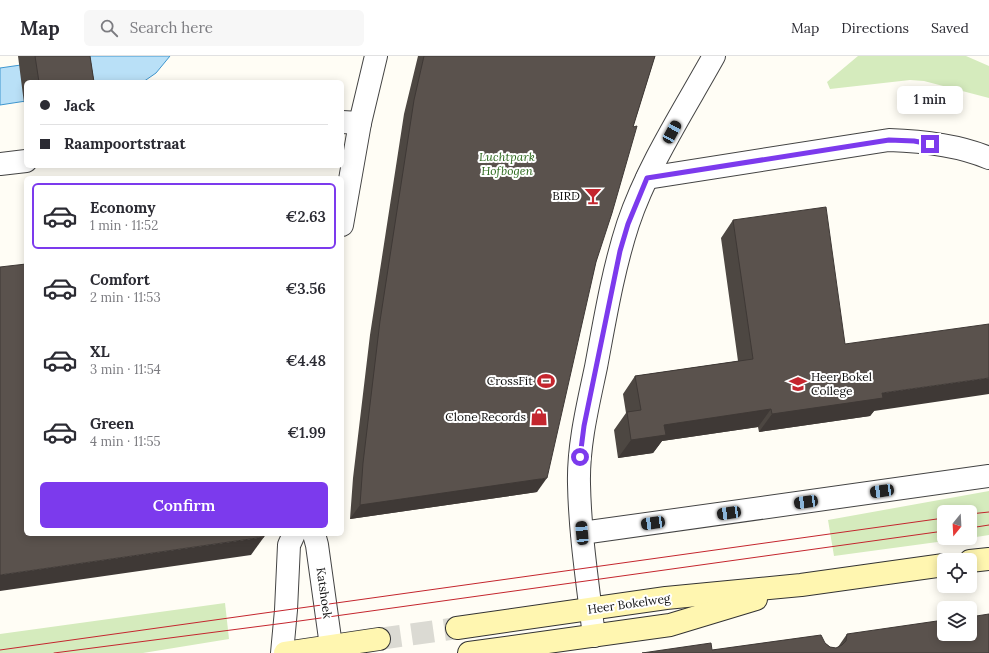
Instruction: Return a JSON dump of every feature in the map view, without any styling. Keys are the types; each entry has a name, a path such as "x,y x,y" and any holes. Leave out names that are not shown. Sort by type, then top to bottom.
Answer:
{"street":[{"path":"344,202 351,122 376,56"},
{"path":"594,636 582,533 579,483 584,426 620,251 628,224 647,178 714,56"},
{"path":"647,178 889,140 914,141 977,153 989,158"},
{"path":"0,164 24,161"},
{"path":"582,533 989,476"},
{"path":"282,653 286,610 289,545 293,536"},
{"name":"Katshoek","path":"315,536 332,650"},
{"path":"977,560 989,559"},
{"name":"Heer Bokelweg","path":"457,628 666,598 801,584 937,566"},
{"name":"Heer Bokelweg","path":"469,653 503,650 670,625 801,584"},
{"path":"500,622 503,650"},
{"path":"285,653 332,650 379,639"}],"green space":[{"path":"858,56 966,56 989,66 989,98 924,81 910,80 830,89 827,82"},
{"path":"989,491 989,535 977,537 977,505 937,505 937,542 834,556 828,520"},
{"path":"225,603 229,639 143,653 0,653 0,634"}],"water":[{"path":"83,56 170,56 156,73 146,80 24,80 24,101 0,105 0,68"}],"building":[{"path":"35,56 90,56 94,80 39,80"},
{"name":"Luchtpark Hofbogen","path":"424,56 655,56 633,127 637,126 596,262 547,478 360,505 363,463 380,321 414,100"},
{"path":"826,207 845,344 989,324 989,378 882,393 883,398 772,414 771,409 664,425 666,435 631,440 627,412 641,410 635,376 753,359 733,220"},
{"path":"24,264 24,536 264,537 0,575 0,267"},
{"path":"989,614 989,653 642,653 711,643 712,650 821,635 825,643 830,647 836,648 846,641 847,634 937,621 937,641 977,641 977,616"}],"tunnel":[{"path":"379,639 457,628"}],"tram line":[{"path":"977,513 989,512"},
{"path":"0,650 937,519"},
{"path":"977,527 989,525"},
{"path":"54,653 285,623 937,532"}],"place":[{"name":"BIRD","path":"593,196"},
{"name":"CrossFit","path":"546,381"},
{"name":"Heer Bokel College","path":"798,384"},
{"name":"Clone Records","path":"539,417"}],"route":[{"path":"580,457 584,426 620,251 628,224 647,178 889,140 914,141 930,144"}]}
